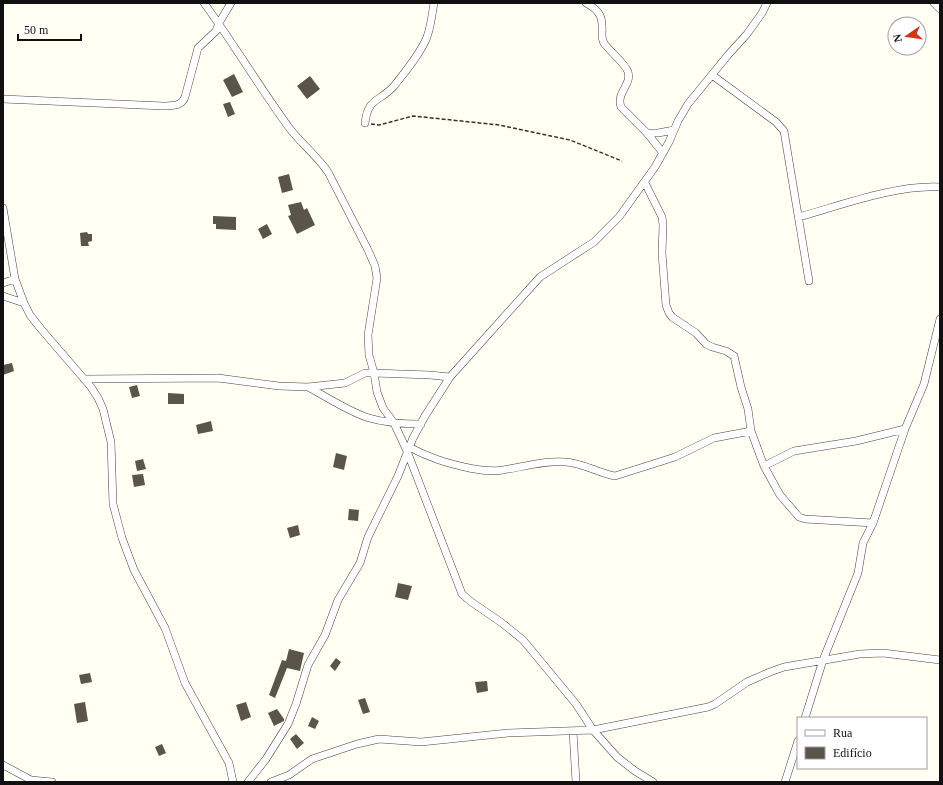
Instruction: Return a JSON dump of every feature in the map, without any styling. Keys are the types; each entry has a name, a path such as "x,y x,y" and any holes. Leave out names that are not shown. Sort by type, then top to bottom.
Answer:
{"street":[{"path":"204,3 291,130 324,167 375,266 377,278 368,335 369,355 374,372 377,392 383,408 394,423 408,450 462,594 470,602 502,623 523,640 576,704 593,730 616,757 653,782"},
{"path":"3,99 164,106 179,104 185,97 198,48 216,31 230,3"},
{"path":"365,123 367,109 392,88 424,44 431,25 434,3"},
{"path":"586,3 596,9 600,15 603,43 628,70 628,78 620,96 619,102 621,107 647,133 663,153"},
{"path":"248,782 266,759 288,724 308,665 325,635 338,600 360,563 368,537 398,476 408,450 421,424 450,377 540,277 594,242 619,217 645,183 663,153 688,104 747,34 762,13 767,3"},
{"path":"934,3 940,8"},
{"path":"712,75 776,122 784,131 809,281"},
{"path":"647,133 658,133 674,130"},
{"path":"645,183 662,217 662,252 666,305 669,313 672,317 696,333 706,344 726,350 734,356 748,409 751,431 764,466 775,488 799,517 805,520 873,523"},
{"path":"799,217 894,192 922,187 940,187"},
{"path":"3,208 15,279 24,303 30,315 41,329 84,379 98,398 103,409 108,424 111,442 113,504 122,538 134,570 165,628 185,683 229,763 233,782"},
{"path":"3,283 15,279"},
{"path":"3,296 24,303"},
{"path":"805,717 823,660 858,573 863,543 873,523 905,429 924,384 940,319"},
{"path":"84,379 218,378 280,386 308,387 345,383 365,374 374,372 430,374 450,377"},
{"path":"308,387 370,419 394,423 421,424"},
{"path":"764,466 794,451 856,441 905,429"},
{"path":"408,450 437,460 484,471 564,461 581,465 606,475 616,476 675,457 714,438 751,431"},
{"path":"271,782 289,775 312,759 351,746 379,739 421,742 508,734 593,730 708,708 747,682 784,667 860,654 883,653 940,660"},
{"path":"573,731 576,782"},
{"path":"785,782 797,744"},
{"path":"3,765 31,780 52,782"}],"path":[{"path":"365,123 379,125 413,116 499,126 570,140 622,161"}],"building":[{"path":"234,74 243,92 232,97 223,80"},
{"path":"310,76 320,89 307,99 297,86"},
{"path":"230,102 235,114 228,117 223,104"},
{"path":"289,174 293,190 282,193 278,177"},
{"path":"301,202 304,210 307,208 315,225 297,234 288,216 291,215 288,205"},
{"path":"213,216 236,217 236,230 216,229 216,224 213,224"},
{"path":"267,224 272,234 263,239 258,229"},
{"path":"87,232 88,234 92,234 92,241 88,242 89,246 81,246 80,233"},
{"path":"12,363 14,371 3,375 3,365"},
{"path":"137,385 140,396 132,398 129,387"},
{"path":"168,393 184,394 184,404 168,404"},
{"path":"211,421 213,431 198,434 196,425"},
{"path":"336,453 347,456 344,470 333,467"},
{"path":"143,459 146,469 137,471 135,461"},
{"path":"143,474 145,485 134,487 132,475"},
{"path":"349,509 359,510 358,521 348,520"},
{"path":"298,525 300,535 290,538 287,528"},
{"path":"398,583 412,586 408,600 395,597"},
{"path":"289,649 304,653 300,671 287,668 275,698 269,695 282,660 286,661"},
{"path":"336,658 341,662 335,671 330,666"},
{"path":"90,673 92,682 81,684 79,675"},
{"path":"487,681 488,691 477,693 475,682"},
{"path":"365,698 370,712 363,714 358,700"},
{"path":"85,702 88,721 77,723 74,704"},
{"path":"246,702 251,717 241,721 236,705"},
{"path":"277,709 284,721 274,726 268,713"},
{"path":"312,717 319,721 315,729 308,726"},
{"path":"296,734 304,743 297,749 290,739"},
{"path":"162,744 166,753 159,756 155,747"}]}
